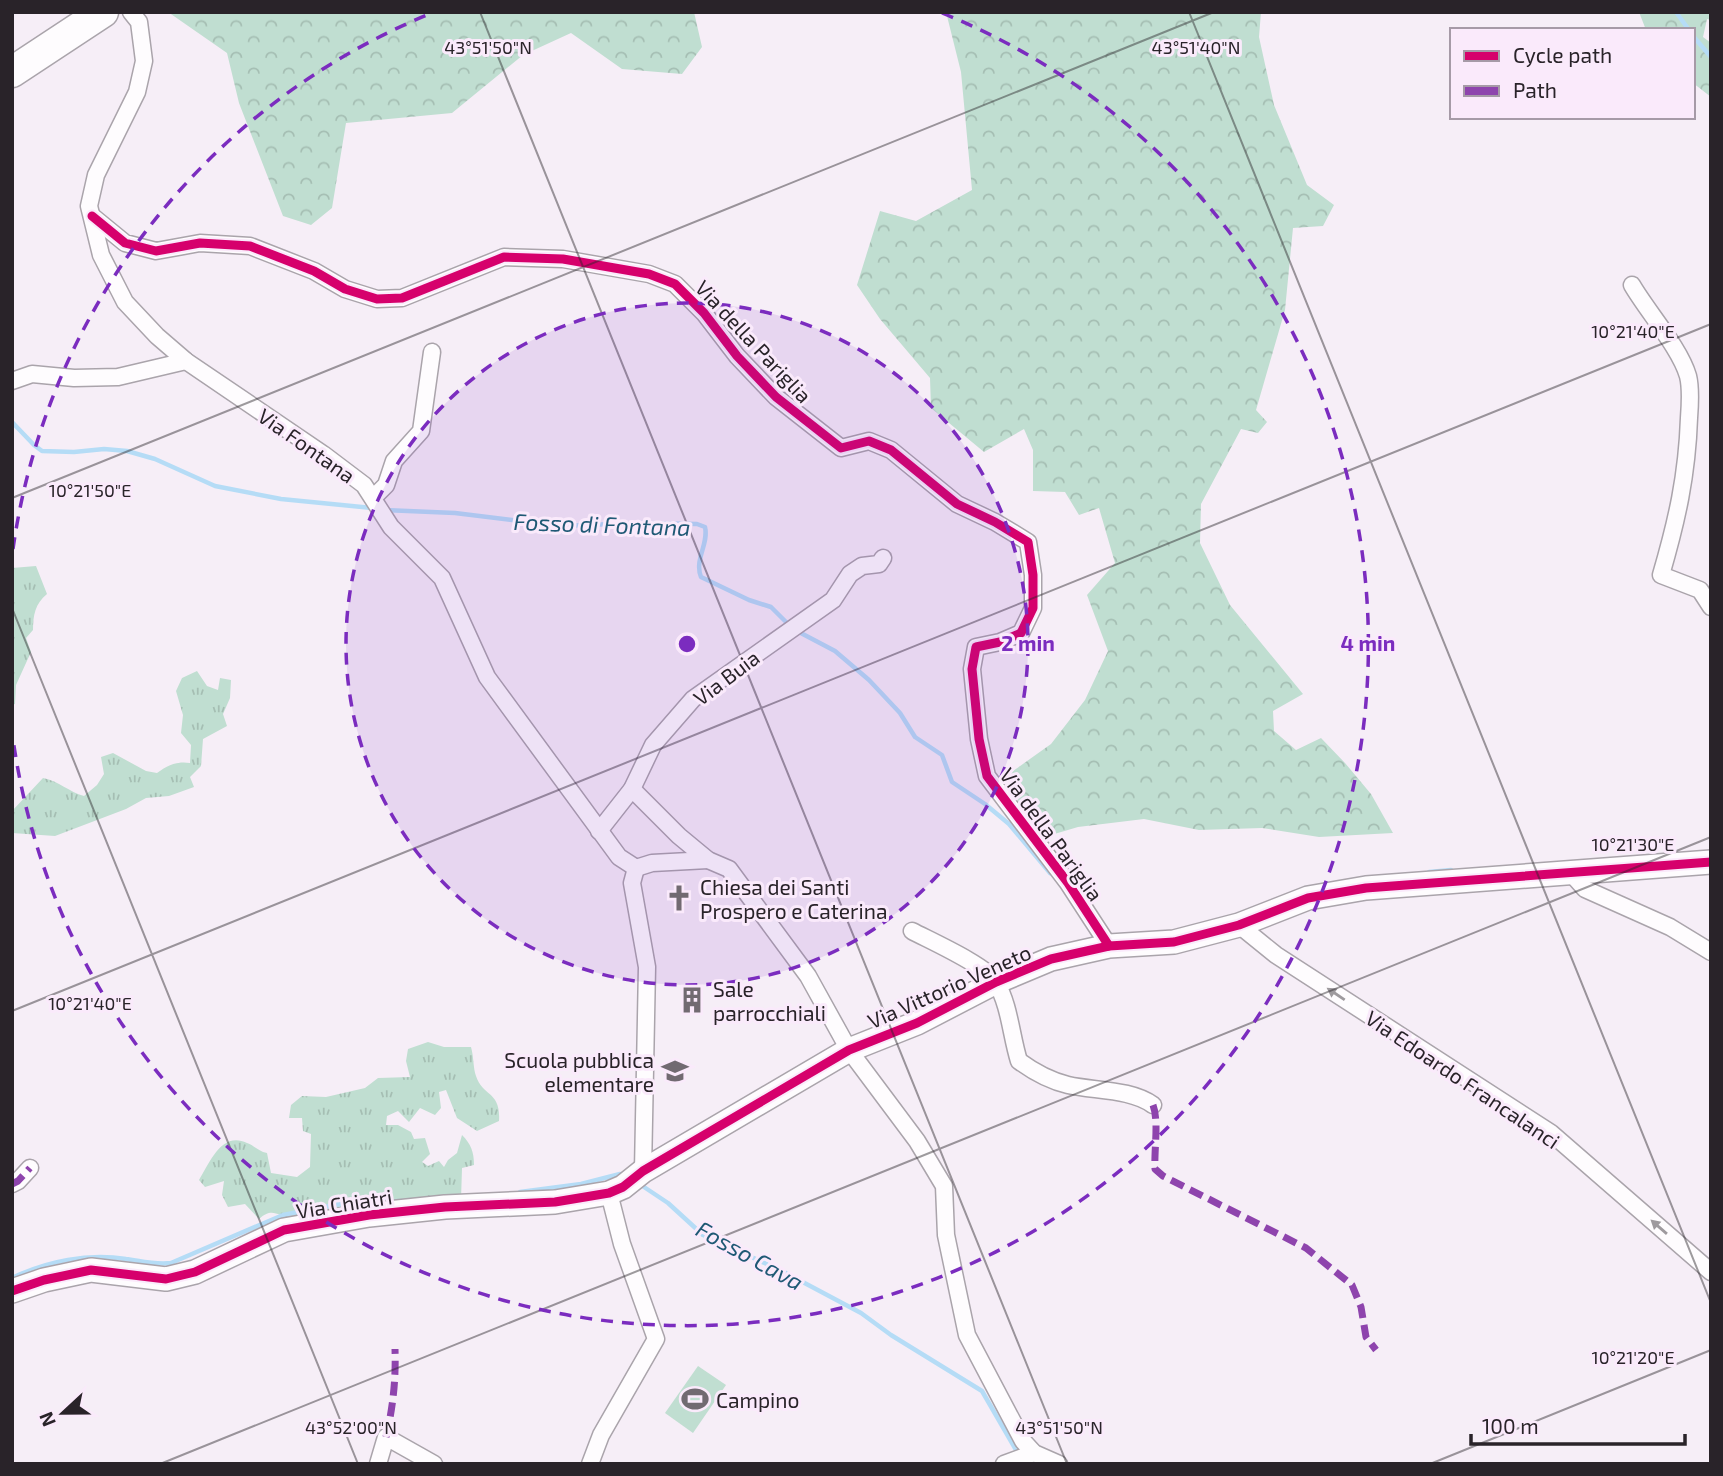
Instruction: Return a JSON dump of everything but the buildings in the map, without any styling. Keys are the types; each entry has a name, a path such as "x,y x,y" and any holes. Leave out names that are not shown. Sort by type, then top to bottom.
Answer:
{"highway":[{"path":"12,48 67,12"},
{"path":"12,72 103,12"}],"street":[{"name":"Via Fontana","path":"131,12 139,22 144,61 137,92 96,175 89,206 101,255 125,302 157,336 186,361 364,485 391,527 442,578 487,677 619,857 636,868"},
{"name":"Via della Pariglia","path":"92,216 125,243 156,251 200,243 250,246 314,271 345,289 377,299 402,298 504,257 563,258 649,274 675,284 704,313 737,356 776,397 841,448 869,441 891,450 957,504 1028,542 1033,575 1033,608 1021,633 1000,642 976,647 972,669 979,739 987,776 1068,883 1109,946"},
{"path":"1632,285 1671,344 1688,377 1686,472 1661,575 1700,590 1711,607"},
{"path":"377,505 394,461 422,431 432,352"},
{"path":"12,381 32,374 74,378 118,376 186,361"},
{"name":"Via Buia","path":"599,831 632,789 653,745 693,699 833,600 850,574 862,566 879,564 883,558"},
{"path":"632,789 709,860 729,869 808,976 849,1050 917,1141 944,1186 946,1235 967,1335 1023,1441 1020,1458 1059,1464"},
{"path":"590,1464 601,1435 656,1339 622,1244 648,967 632,883 636,868 644,864 709,860"},
{"name":"Via Vittorio Veneto","path":"629,1181 849,1050 917,1023 996,982 1051,959 1109,946 1174,942 1239,925 1308,898 1366,888 1711,862"},
{"path":"1569,871 1585,889 1670,927 1711,951"},
{"name":"Via Edoardo Francalanci","path":"1239,925 1276,955 1550,1133 1711,1272"},
{"path":"912,931 968,961 996,982 1007,1009 1019,1061 1033,1072 1066,1084 1142,1097 1153,1105"},
{"path":"12,1184 30,1168"},
{"name":"Via Chiatri","path":"12,1291 91,1269 166,1279 195,1272 284,1230 369,1215 444,1207 555,1202 629,1181"},
{"path":"378,1464 386,1437 435,1464"}],"green space":[{"path":"168,12 694,12 702,47 682,74 622,69 571,33 523,55 452,113 346,123 332,208 311,225 283,216 239,103 227,53"},
{"path":"946,12 1261,12 1259,37 1274,105 1307,185 1334,205 1323,226 1293,228 1285,310 1256,410 1267,422 1258,433 1241,429 1201,504 1200,543 1230,605 1303,694 1273,711 1274,731 1296,750 1321,738 1371,794 1393,833 1319,837 1262,828 1199,830 1144,819 1078,827 1051,835 1021,806 1006,776 1051,744 1085,700 1108,651 1087,595 1115,563 1099,508 1079,515 1065,492 1033,491 1033,450 1024,429 984,452 931,408 930,378 880,319 857,285 880,211 916,221 972,190 961,72"},
{"path":"1639,12 1711,12 1711,20 1707,19 1703,37 1711,43 1711,97 1695,85 1695,28 1645,28"},
{"path":"36,566 47,594 37,606 33,630 26,638 31,652 16,685 15,704 12,705 12,568"},
{"path":"197,671 207,686 218,690 220,678 231,680 230,698 223,714 227,726 203,739 201,766 190,777 194,787 169,796 146,798 126,809 55,836 12,833 12,811 43,778 84,796 97,785 104,774 101,757 113,753 146,771 157,773 173,764 190,763 191,745 181,733 183,715 176,691 182,678"},
{"path":"428,1042 444,1047 471,1047 476,1076 497,1104 499,1121 477,1131 457,1118 446,1090 439,1092 441,1108 435,1115 420,1108 409,1122 398,1111 387,1116 386,1125 398,1125 411,1132 414,1139 425,1138 430,1154 422,1162 428,1166 439,1161 444,1167 457,1153 462,1135 471,1148 474,1165 462,1168 461,1200 354,1207 291,1219 268,1213 259,1219 245,1204 228,1207 222,1195 224,1181 205,1187 199,1180 217,1151 230,1141 238,1140 267,1153 271,1173 297,1177 310,1167 311,1134 303,1131 302,1118 289,1118 291,1105 302,1096 326,1097 365,1088 378,1078 410,1077 406,1061 408,1049"},
{"name":"Campino","path":"698,1366 726,1385 693,1433 665,1413"}],"waterway":[{"path":"1676,12 1688,28"},
{"path":"1695,38 1711,57"},
{"name":"Fosso di Fontana","path":"12,422 42,451 127,451 155,459 215,486 281,499 372,508"},
{"name":"Fosso di Fontana","path":"384,510 455,513 560,526 697,524 705,527 706,533 699,564 701,577 749,600 771,607 790,626"},
{"name":"Fosso di Fontana","path":"797,631 835,651 869,680 900,713 915,737 942,755 952,782 1009,824 1050,873"},
{"name":"Fosso di Fontana","path":"1429,872 1451,870"},
{"name":"Fosso Cava","path":"520,1192 581,1184 620,1174 624,1176"},
{"name":"Fosso Cava","path":"638,1183 668,1203 703,1235 782,1271 861,1313 891,1335 982,1391 1019,1455"},
{"name":"Fosso Cava","path":"12,1278 39,1267 82,1258 112,1257 171,1263 283,1215 350,1202 403,1201"}],"marked path":[{"path":"1153,1105 1156,1127 1155,1169 1163,1176 1306,1248 1352,1285 1361,1307 1366,1337 1376,1350"},
{"path":"12,1184 30,1168"},
{"path":"386,1437 394,1393 395,1349"}],"cycle path":[{"path":"92,216 125,243 156,251 200,243 250,246 314,271 345,289 377,299 402,298 504,257 563,259 649,274 675,284 704,313 737,356 776,397 841,448 869,441 891,450 957,504 1028,542 1033,575 1033,608 1021,633 1000,642 976,647 972,669 979,739 987,776 1068,883 1109,946"},
{"path":"12,1291 44,1280 91,1270 166,1279 195,1272 284,1230 369,1215 445,1207 555,1202 609,1193 849,1050 917,1023 996,982 1051,959 1109,946 1174,942 1239,925 1308,898 1366,888 1711,862"}],"place":[{"name":"Chiesa dei Santi Prospero e Caterina","path":"679,898"},
{"name":"Sale parrocchiali","path":"692,1000"},
{"name":"Scuola pubblica elementare","path":"675,1071"},
{"name":"Campino","path":"695,1399"}]}
